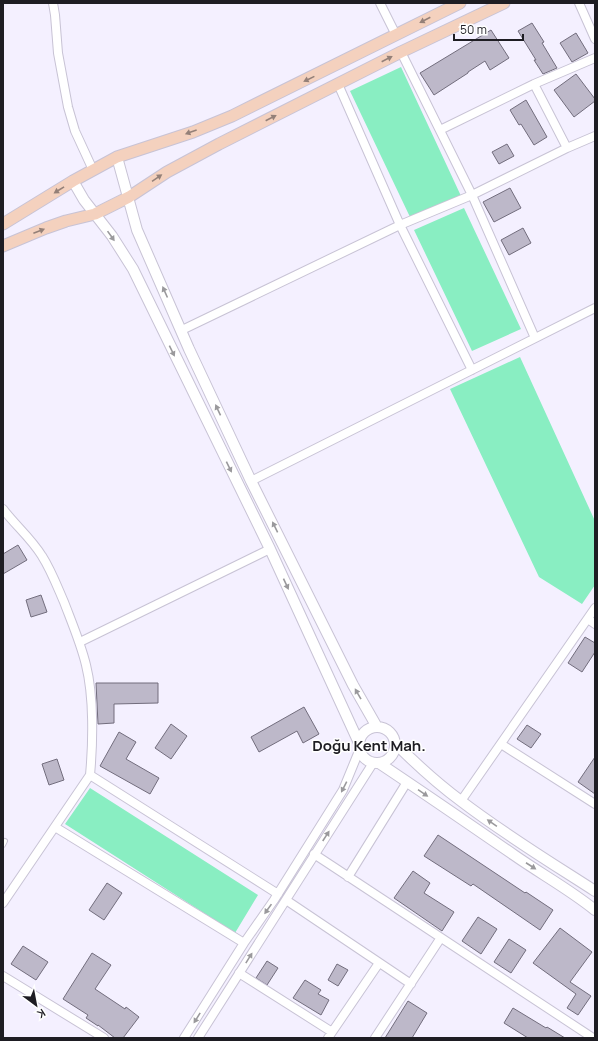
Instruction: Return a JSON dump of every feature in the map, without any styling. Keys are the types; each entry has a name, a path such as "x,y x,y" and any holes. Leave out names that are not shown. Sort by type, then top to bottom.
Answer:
{"main road":[{"path":"3,224 73,181 117,157 193,132 232,116 460,3"},
{"path":"3,246 52,226 95,214 129,197 167,172 196,156 401,52 504,3"}],"street":[{"path":"53,3 58,53 68,107 75,130 93,170"},
{"path":"380,3 396,35"},
{"path":"579,3 595,39"},
{"path":"401,52 472,195 535,338"},
{"path":"440,130 534,84 595,58"},
{"path":"338,84 400,225 472,370"},
{"path":"534,84 567,148"},
{"path":"182,330 400,225 472,195 567,148 595,136"},
{"path":"117,157 137,230 189,349 251,481 353,685 377,727"},
{"path":"73,181 84,200 134,269 270,549 364,758 376,763 407,782 515,856 578,896 595,910"},
{"path":"251,481 595,308"},
{"path":"3,509 48,565 80,642 87,667 92,726 92,758 90,775 3,903"},
{"path":"80,642 270,549"},
{"path":"461,801 595,608"},
{"path":"588,619 595,624"},
{"path":"184,1038 244,943 278,894 343,790 363,734 372,728 377,727 386,730 390,733 395,743 423,770 461,801 517,841 595,891"},
{"path":"198,1038 314,854 376,763 384,762 392,754 395,743"},
{"path":"501,744 595,804"},
{"path":"90,775 278,894"},
{"path":"348,877 407,782"},
{"path":"55,827 244,943"},
{"path":"314,854 440,939 593,1038"},
{"path":"286,900 411,984"},
{"path":"375,1038 440,939"},
{"path":"239,972 330,1035 379,963"},
{"path":"3,976 104,1038"}],"green space":[{"path":"401,67 461,196 410,217 350,91"},
{"path":"464,208 521,329 472,351 414,230"},
{"path":"520,357 595,521 595,585 582,604 539,577 450,389"},
{"path":"90,788 258,895 235,933 65,824"}],"building":[{"path":"532,23 544,42 542,43 557,68 543,74 518,31"},
{"path":"491,30 509,58 490,70 485,61 434,95 420,73"},
{"path":"576,33 588,53 572,62 560,43"},
{"path":"576,74 595,101 574,117 554,90"},
{"path":"526,100 547,137 534,145 510,110"},
{"path":"507,144 514,156 499,164 492,152"},
{"path":"510,188 521,208 494,222 483,202"},
{"path":"523,228 531,243 509,255 501,240"},
{"path":"18,545 27,560 3,574 3,554"},
{"path":"41,595 47,612 31,617 26,600"},
{"path":"585,637 595,643 595,652 582,672 568,663"},
{"path":"96,683 158,683 158,703 114,704 114,723 98,724"},
{"path":"304,707 319,734 303,743 297,731 259,752 251,737"},
{"path":"171,724 187,736 171,759 155,748"},
{"path":"527,725 541,734 531,748 517,739"},
{"path":"119,732 136,742 126,759 159,778 150,794 100,766"},
{"path":"595,757 595,794 578,782"},
{"path":"57,759 64,780 49,785 42,764"},
{"path":"438,835 553,910 540,930 473,884 471,886 424,856"},
{"path":"413,871 430,883 424,893 454,912 442,931 394,898"},
{"path":"107,883 122,893 104,920 89,910"},
{"path":"478,917 497,929 481,954 462,941"},
{"path":"560,928 592,952 570,982 591,996 578,1015 567,1008 576,994 533,963"},
{"path":"509,939 526,950 511,973 494,962"},
{"path":"23,946 48,962 36,980 11,964"},
{"path":"92,953 111,965 95,989 125,1009 126,1007 139,1017 123,1038 115,1038 86,1018 88,1015 63,999"},
{"path":"267,961 278,968 267,985 256,978"},
{"path":"337,964 348,970 338,986 328,980"},
{"path":"305,980 321,990 318,994 329,1000 321,1015 293,998"},
{"path":"408,1001 427,1013 412,1038 385,1038"},
{"path":"513,1008 565,1038 528,1038 504,1023"}],"district":[{"name":"Doğu Kent Mah.","path":"369,746"}]}
